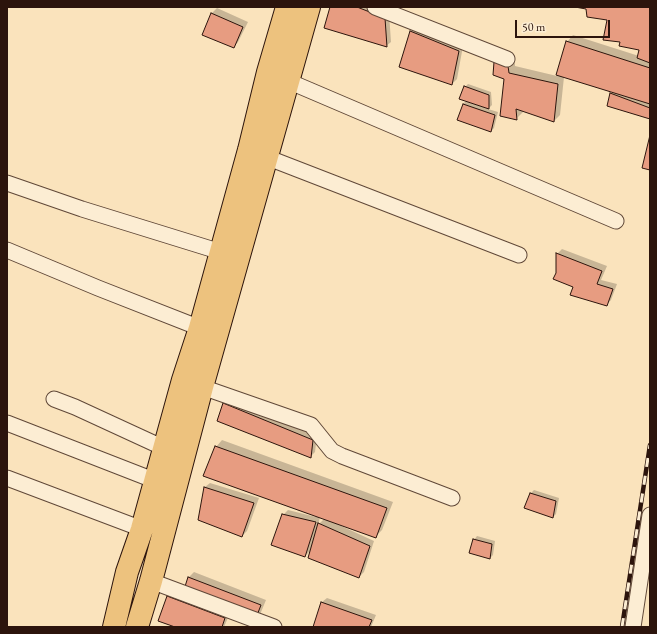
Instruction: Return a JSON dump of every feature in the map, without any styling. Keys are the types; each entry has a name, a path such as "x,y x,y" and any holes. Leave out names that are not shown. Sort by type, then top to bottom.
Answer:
{"main road":[{"path":"114,627 127,572 142,529 183,380 200,328 268,72 287,7"},
{"path":"137,627 202,387 309,7"}],"street":[{"path":"375,7 507,58"},
{"path":"288,81 616,221"},
{"path":"266,157 519,255"},
{"path":"7,182 82,209 221,252"},
{"path":"7,250 200,328"},
{"path":"202,387 311,425 332,451 337,454 452,498"},
{"path":"54,399 76,407 164,448"},
{"path":"7,423 156,481"},
{"path":"7,478 142,529"},
{"path":"633,627 649,523"},
{"path":"150,581 274,627"}],"building":[{"path":"330,7 357,7 385,18 387,47 324,28"},
{"path":"575,7 650,7 650,63 637,58 639,50 619,46 620,42 603,40 607,20 587,17 586,9"},
{"path":"211,13 243,27 234,48 202,35"},
{"path":"410,31 459,51 452,85 399,67"},
{"path":"566,41 650,68 650,104 556,75"},
{"path":"494,62 508,66 509,73 558,84 554,122 516,109 517,120 500,116 504,79 493,75"},
{"path":"464,86 489,95 489,109 459,99"},
{"path":"610,93 650,108 650,119 607,106"},
{"path":"463,104 495,115 491,132 457,120"},
{"path":"650,135 650,170 642,168"},
{"path":"556,253 602,271 597,284 613,289 607,306 570,295 573,287 553,279 556,273"},
{"path":"223,403 313,440 311,458 217,421"},
{"path":"215,446 387,508 376,538 203,476"},
{"path":"204,487 254,503 242,537 198,520"},
{"path":"530,493 556,501 553,518 524,508"},
{"path":"282,514 316,522 305,557 271,545"},
{"path":"318,523 370,546 359,578 308,558"},
{"path":"473,539 492,544 490,559 469,553"},
{"path":"188,577 261,605 254,623 182,596"},
{"path":"167,596 225,618 222,627 175,627 158,621"},
{"path":"321,602 372,620 369,627 313,627"}],"railway":[{"path":"622,627 650,445"}]}
